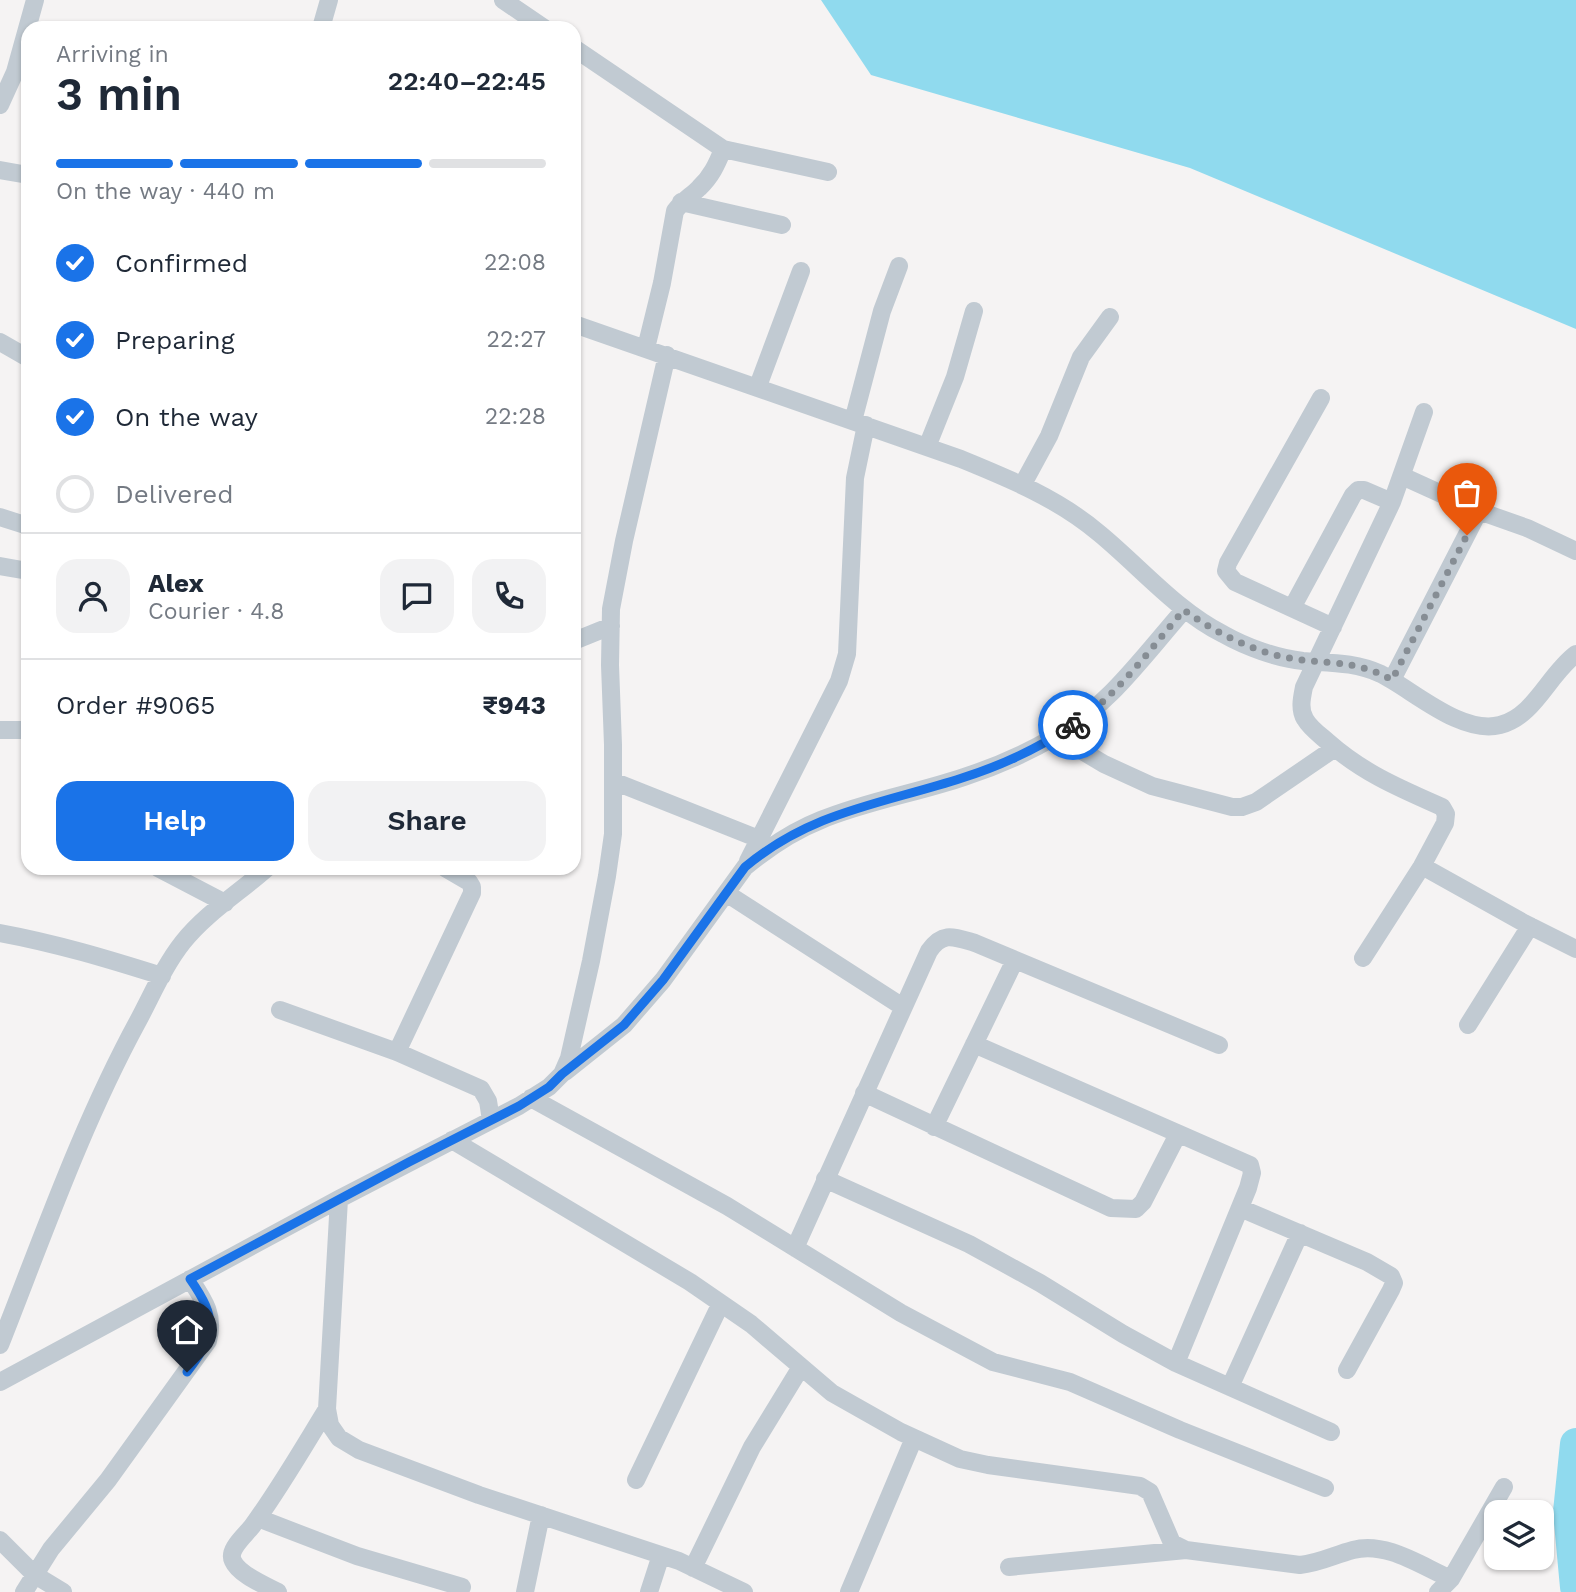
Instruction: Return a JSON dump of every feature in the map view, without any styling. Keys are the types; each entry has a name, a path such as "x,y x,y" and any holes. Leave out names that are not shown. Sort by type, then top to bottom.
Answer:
{"street":[{"path":"29,21 35,0"},
{"path":"323,21 329,0"},
{"path":"503,0 534,21"},
{"path":"0,105 15,72 21,50"},
{"path":"581,53 723,149 828,173"},
{"path":"646,348 662,283 672,222 681,202 700,188 711,174 723,149"},
{"path":"0,170 21,174"},
{"path":"681,202 782,225"},
{"path":"0,1381 531,1098 549,1087 624,1025 663,980 745,867 839,681 848,654 853,501 860,423 882,311 899,266"},
{"path":"758,386 801,271"},
{"path":"927,447 955,377 974,310"},
{"path":"1023,484 1049,436 1081,357 1110,317"},
{"path":"581,326 758,386 1023,484 1071,512 1098,532 1184,610 1225,635 1265,652 1301,660 1356,665 1392,680 1460,719 1480,726 1497,726 1513,720 1532,704 1567,660 1576,654"},
{"path":"0,342 21,354"},
{"path":"562,1074 572,1046 607,876 612,834 611,609 667,355"},
{"path":"1321,398 1226,570 1235,582 1333,627"},
{"path":"1363,958 1422,866 1446,823 1446,814 1442,807 1380,780 1354,764 1304,718 1301,702 1304,687 1392,502 1424,412"},
{"path":"1402,476 1576,551"},
{"path":"1292,608 1353,495 1364,491 1392,502"},
{"path":"1392,680 1479,510"},
{"path":"0,516 21,524"},
{"path":"0,566 21,570"},
{"path":"745,867 785,837 823,819 963,778 1004,762 1057,736 1087,716 1116,688 1184,610"},
{"path":"581,638 611,626"},
{"path":"0,730 21,730"},
{"path":"1057,736 1104,764 1152,786 1232,807 1256,802 1335,748"},
{"path":"613,781 759,839"},
{"path":"1422,866 1576,949"},
{"path":"171,875 225,903"},
{"path":"0,1345 96,1104 162,976 184,941 259,875"},
{"path":"397,1052 472,893 469,882 457,875"},
{"path":"726,893 902,1007"},
{"path":"1468,1025 1530,926"},
{"path":"0,933 100,956 162,976"},
{"path":"795,1248 902,1007 929,951 935,942 943,937 975,943 1219,1045"},
{"path":"934,1127 1014,960"},
{"path":"280,1010 397,1052 481,1088 488,1101 491,1120"},
{"path":"974,1044 1250,1166 1252,1173 1240,1208 1176,1363"},
{"path":"864,1093 1111,1208 1136,1209 1143,1202 1178,1134"},
{"path":"531,1098 727,1206 901,1313 993,1362 1070,1382 1180,1430 1325,1488"},
{"path":"452,1140 690,1282 751,1324 831,1393 914,1438 960,1459 1140,1486 1150,1492 1172,1543 1186,1549"},
{"path":"825,1179 969,1244 1176,1363 1331,1432"},
{"path":"339,1199 327,1409 330,1425 339,1438 359,1450 480,1495 661,1555 744,1592"},
{"path":"1240,1208 1367,1262 1391,1276 1394,1283 1391,1290 1347,1370"},
{"path":"1230,1387 1300,1233"},
{"path":"23,1592 51,1549 108,1480 208,1341 211,1332 209,1311 190,1279"},
{"path":"636,1480 720,1303"},
{"path":"693,1568 752,1447 801,1367"},
{"path":"278,1592 233,1563 233,1549 258,1518 327,1409"},
{"path":"849,1592 914,1438"},
{"path":"1009,1567 1186,1549 1300,1565 1318,1563 1352,1550 1370,1547 1383,1548 1444,1585 1504,1487"},
{"path":"525,1592 541,1515"},
{"path":"258,1518 358,1556 462,1587"},
{"path":"0,1540 35,1574 63,1592"},
{"path":"649,1592 661,1555"}],"water":[{"path":"821,0 1576,0 1576,329 1190,168 871,75"}],"waterway":[{"path":"1576,1444 1569,1512 1576,1587"}],"way so far":[{"path":"1073,725 1087,716 1116,688 1184,610 1225,635 1265,652 1301,660 1356,665 1392,680 1467,535"}],"route":[{"path":"187,1372 202,1352 211,1332 209,1311 190,1279 519,1106 549,1087 624,1025 663,980 745,867 760,855 785,837 823,819 963,778 1004,762 1057,736 1073,725"}]}
